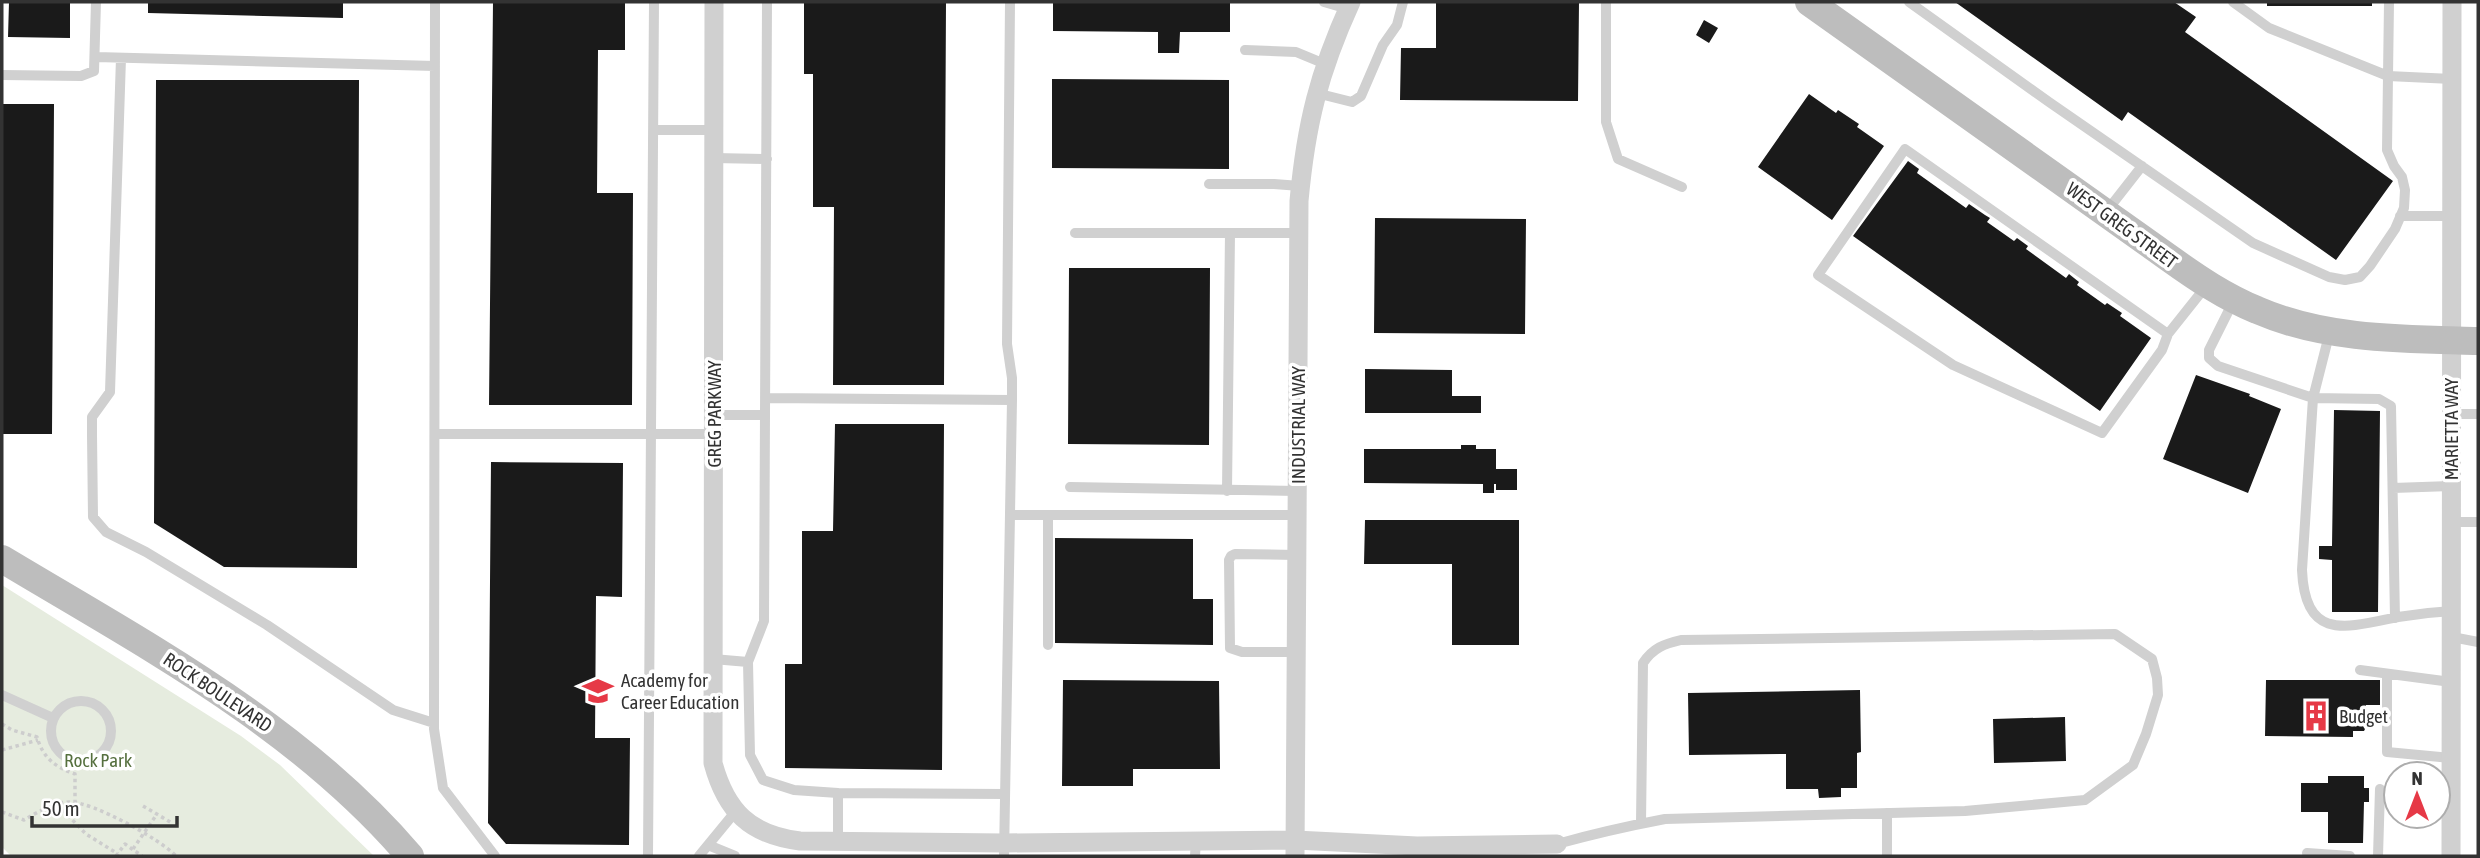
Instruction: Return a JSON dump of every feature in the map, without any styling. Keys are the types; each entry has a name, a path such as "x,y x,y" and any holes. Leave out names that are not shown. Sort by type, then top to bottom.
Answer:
{"main road":[{"name":"WEST GREG STREET","path":"1809,2 2234,300 2286,321 2330,331 2382,337 2464,341"},
{"name":"ROCK BOULEVARD","path":"2,559 177,665 272,728 330,774 410,856"}],"street":[{"name":"GREG PARKWAY","path":"714,2 713,763 719,786 739,815"},
{"name":"MARIETTA WAY","path":"2451,856 2451,414 2464,341 2451,216 2452,2"},
{"name":"INDUSTRIAL WAY","path":"1295,848 1300,186 1315,93 1349,6"},
{"path":"739,815 759,830 780,839 1005,850 1295,848 1421,851 1557,844"}],"lane":[{"path":"2,75 81,76 94,72 96,2"},
{"path":"435,2 434,723 443,788 495,856"},
{"path":"648,856 654,2"},
{"path":"766,2 768,159 764,621 748,662 750,755 763,780 793,790 838,793 1006,794"},
{"path":"1005,850 1013,400 1013,378 1007,344 1010,2"},
{"path":"1324,2 1349,6"},
{"path":"1315,93 1352,102 1361,96 1383,45 1397,25 1403,2"},
{"path":"1606,2 1606,122 1618,159 1682,187"},
{"path":"1909,2 2253,243 2329,277 2345,280 2360,277 2383,248 2404,208 2405,190 2402,177 2387,150 2389,2"},
{"path":"2233,2 2269,28 2388,76 2452,79"},
{"path":"1245,50 1296,52 1325,64"},
{"path":"96,57 435,66"},
{"path":"121,58 110,392 92,417 93,517 106,532 146,552 258,619 393,710 434,723"},
{"path":"653,130 714,130"},
{"path":"2168,334 1905,149 1818,275 1953,365 2102,433 2162,350 2168,334 2208,284"},
{"path":"714,158 768,159"},
{"path":"2105,212 2142,166"},
{"path":"1209,184 1300,186"},
{"path":"2400,216 2451,216"},
{"path":"1075,233 1299,233"},
{"path":"1227,491 1230,233"},
{"path":"2234,300 2210,350 2209,358 2218,366 2313,398 2379,399 2391,406 2395,618"},
{"path":"2330,331 2313,398 2302,570 2303,594 2311,610 2331,626 2353,626 2452,611"},
{"path":"766,398 1013,400"},
{"path":"2451,414 2478,414"},
{"path":"435,434 651,435 765,415"},
{"path":"2393,488 2451,486"},
{"path":"1070,487 1297,491"},
{"path":"1010,516 1297,516"},
{"path":"1048,516 1048,645"},
{"path":"2451,522 2478,522"},
{"path":"1297,555 1236,554 1229,560 1230,648 1236,652 1297,652"},
{"path":"1557,844 1665,819 1965,811 2085,800 2133,765 2158,695 2152,659 2115,634 1681,640 1663,644 1650,652 1643,663 1641,823"},
{"path":"2452,637 2478,642"},
{"path":"713,659 748,662"},
{"path":"2360,670 2452,682"},
{"path":"2387,674 2387,752 2451,758"},
{"path":"2,695 53,718"},
{"path":"75,701 94,704 108,717 111,726 107,745 101,753 82,761 63,755 51,738 53,718 59,710 75,701"},
{"path":"2378,856 2380,789"},
{"path":"838,793 838,841"},
{"path":"1887,813 1887,856"},
{"path":"699,856 739,815"},
{"path":"708,845 735,856"},
{"path":"2307,853 2350,856"}],"path":[{"path":"2,724 12,730 37,737 40,749 49,761 75,774 75,803"},
{"path":"2,750 38,740"},
{"path":"2,812 24,820 46,808 75,803 105,811 176,856"},
{"path":"58,805 86,834 117,855 125,844 142,856"},
{"path":"143,806 172,823"},
{"path":"133,849 157,814"}],"green space":[{"name":"Rock Park","path":"2,585 241,736 280,765 374,856 11,856 2,847"}],"building":[{"path":"9,2 70,2 70,38 8,37"},
{"path":"148,2 343,2 343,18 148,13"},
{"path":"493,2 625,2 625,50 598,50 597,193 633,193 632,405 489,405"},
{"path":"804,2 946,2 944,385 833,385 834,207 813,207 813,74 804,74"},
{"path":"1053,2 1230,2 1230,32 1180,32 1179,53 1158,53 1158,32 1053,31"},
{"path":"1436,2 1579,2 1578,101 1400,100 1401,48 1436,48"},
{"path":"1955,2 2174,2 2196,17 2185,32 2393,181 2336,260 2128,112 2122,121"},
{"path":"2267,2 2372,2 2372,6 2267,6"},
{"path":"1704,20 1718,28 1709,43 1696,35"},
{"path":"1052,79 1229,80 1229,169 1052,168"},
{"path":"156,80 359,80 357,568 224,567 154,523"},
{"path":"1809,94 1836,113 1838,110 1859,124 1857,127 1884,146 1832,220 1758,167"},
{"path":"2,104 54,104 52,434 2,434"},
{"path":"1908,161 1919,169 1917,173 1966,208 1969,204 1990,218 1987,222 2014,241 2017,238 2028,246 2026,249 2066,278 2069,274 2079,282 2077,285 2105,305 2107,303 2122,313 2120,316 2151,338 2100,411 1853,236"},
{"path":"1375,218 1526,219 1525,334 1374,333"},
{"path":"1069,268 1210,268 1209,445 1068,444"},
{"path":"1365,369 1452,370 1452,396 1481,396 1481,413 1365,413"},
{"path":"2196,375 2250,394 2249,396 2281,409 2248,493 2163,459"},
{"path":"2334,410 2380,411 2378,612 2332,612 2332,560 2319,559 2319,546 2332,546"},
{"path":"835,424 944,424 942,770 785,768 785,664 802,664 802,531 833,531"},
{"path":"1461,445 1476,445 1476,449 1496,449 1496,469 1517,469 1517,490 1496,490 1496,484 1494,493 1483,493 1483,484 1364,483 1364,449 1461,449"},
{"path":"491,462 623,463 622,597 596,596 595,738 630,738 629,845 506,844 488,823"},
{"path":"1365,520 1519,520 1519,645 1452,645 1452,564 1364,564"},
{"path":"1055,538 1193,539 1193,599 1213,599 1213,645 1055,643"},
{"path":"1063,680 1219,681 1220,769 1133,769 1133,786 1062,786"},
{"name":"Budget","path":"2266,680 2380,680 2380,705 2366,705 2366,727 2364,731 2353,731 2353,737 2265,736"},
{"path":"1860,690 1861,752 1857,753 1857,788 1841,788 1841,797 1819,798 1818,789 1786,789 1786,754 1689,755 1688,693"},
{"path":"2065,717 2066,761 1994,763 1993,719"},
{"path":"2328,776 2364,776 2364,788 2369,788 2369,802 2364,802 2363,843 2328,843 2328,812 2301,812 2301,783 2328,783"}],"place":[{"name":"Academy for Career Education","path":"598,691"},
{"name":"Budget","path":"2316,716"}]}
